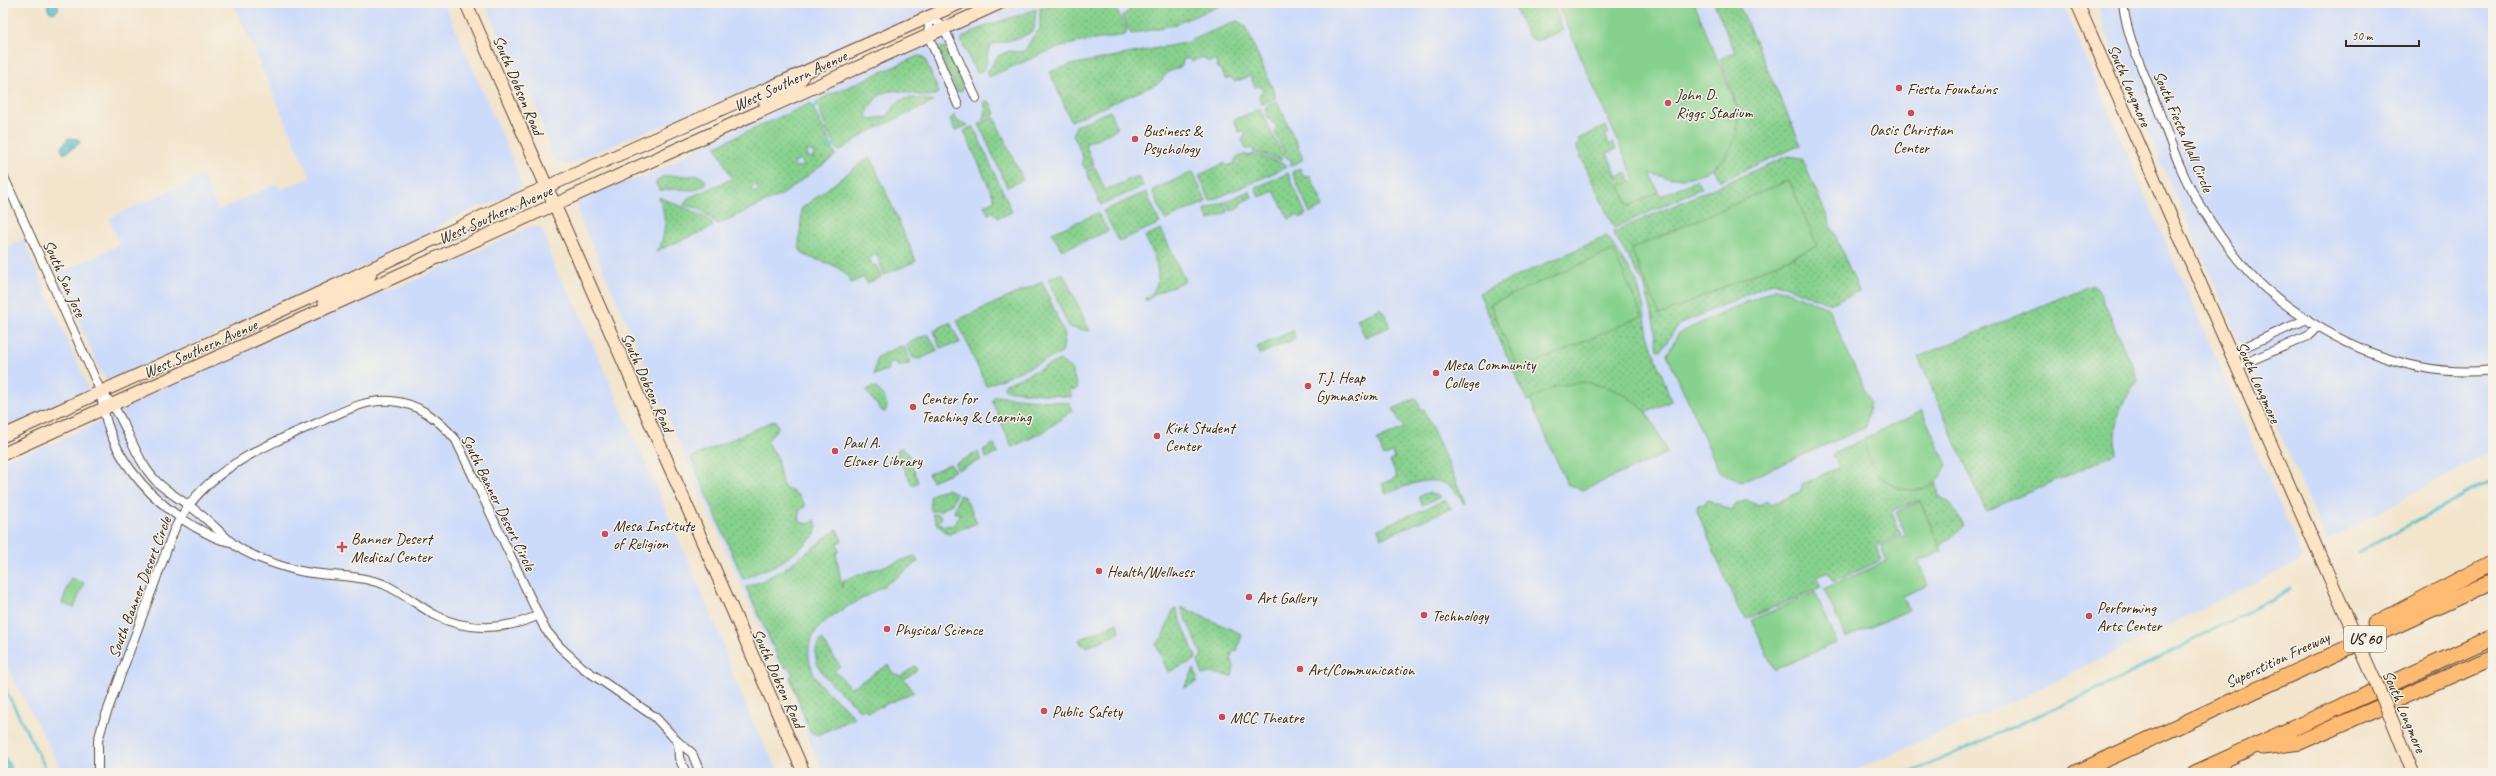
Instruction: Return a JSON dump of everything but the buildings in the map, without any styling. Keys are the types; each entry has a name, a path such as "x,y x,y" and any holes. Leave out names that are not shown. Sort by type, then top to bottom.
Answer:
{"highway":[{"path":"2238,697 2493,562"},
{"name":"Superstition Freeway","path":"2076,773 2238,697 2493,581"},
{"path":"2195,773 2493,637"},
{"path":"2248,748 2300,742 2493,658"}],"main road":[{"name":"South Dobson Road","path":"466,3 804,773"},
{"name":"West Southern Avenue","path":"3,436 252,324 546,188 960,3"},
{"name":"West Southern Avenue","path":"3,454 1000,3"},
{"name":"South Longmore","path":"2077,3 2229,354 2392,720 2413,773"},
{"path":"733,124 760,103 796,85 802,78 803,73"},
{"path":"310,316 322,302 366,280 370,275 371,268"},
{"path":"252,324 259,339"}],"street":[{"name":"South Fiesta Mall Circle","path":"2123,3 2136,53 2196,198 2224,241 2265,288 2317,327 2351,344 2406,364 2453,371 2493,370"},
{"path":"930,16 944,28 976,98"},
{"path":"930,16 928,35 958,105"},
{"name":"South San Jose","path":"3,175 101,392"},
{"path":"2229,354 2307,319"},
{"path":"2236,367 2308,336 2317,327"},
{"path":"101,392 114,404 141,460 149,473 168,490 222,531 231,542 247,552 300,571 355,577 383,584 402,593 436,615 457,623 496,628 520,623 537,616"},
{"path":"101,392 103,409 120,454 133,475 148,492 180,518 218,541 231,542"},
{"name":"South Banner Desert Circle","path":"98,773 98,741 103,723 133,638 180,518 189,505 215,479 245,457 315,423 366,403 391,401 416,407 440,422 456,440 537,616 560,647 590,674 648,710 678,742 692,753 700,773"},
{"path":"678,742 679,758 686,773"}],"shaded area":[{"path":"233,3 444,3 518,172 521,186 516,195 510,198 479,207 450,219 430,234 329,283 114,381 109,381 101,373 58,274 120,245 109,218 202,176 218,210 277,184 280,190 310,177"},
{"path":"485,3 947,3 692,117 641,133 568,165 558,162 552,156 535,101 521,83"},
{"name":"Mesa Community College","path":"1025,3 2062,3 2303,559 2037,690 1850,773 824,773 802,724 796,699 788,678 784,669 773,657 578,213 578,202 586,196 612,185 643,177 679,160 698,146 978,18 1007,11"},
{"path":"2096,3 2493,3 2493,450 2327,541 2110,45"},
{"name":"Banner Desert Medical Center","path":"532,226 540,227 545,235 553,265 576,305 720,634 734,678 760,737 780,773 63,773 3,659 3,459 47,446 88,427 137,400 357,299 404,285"},
{"path":"23,239 88,387 84,395 3,431 3,249"}],"green space":[{"path":"1053,3 1068,3 1069,6 1075,3 1113,3 1127,30 1125,35 1076,43 1051,50 988,77 987,72 998,56 1009,51 1021,52 1026,49 1032,38 1040,29 1040,8"},
{"path":"1132,3 1227,3 1173,25 1131,34 1122,16 1129,11"},
{"path":"1513,3 1553,3 1563,30 1536,41 1527,35"},
{"name":"John D. Riggs Stadium","path":"1557,3 1694,3 1737,107 1737,126 1733,142 1725,156 1714,167 1700,174 1685,178 1668,178 1650,173 1658,192 1629,206 1620,186 1635,180"},
{"path":"1714,3 1738,3 1801,145 1720,181 1713,169 1725,155 1732,143 1737,130 1738,118 1733,93 1720,59 1735,52"},
{"path":"1036,9 1034,30 1022,37 991,45 986,65 981,71 976,73 961,40 965,36 984,27"},
{"path":"1237,21 1245,26 1275,94 1275,98 1262,104 1259,96 1263,90 1260,86 1255,87 1250,76 1235,82 1230,77 1225,79 1222,71 1217,67 1218,64 1215,60 1209,62 1203,57 1193,61 1187,58 1183,60 1182,66 1168,72 1159,83 1071,121 1050,72 1070,65 1184,43"},
{"path":"941,47 945,48 963,88 961,91 957,91 939,51"},
{"path":"918,56 924,57 939,93 930,96 902,91 892,91 883,94 874,101 866,115 869,119 886,117 890,114 898,102 910,98 933,102 866,133 840,151 838,150 828,133 816,101"},
{"path":"984,101 990,102 995,114 982,120 986,112"},
{"path":"1277,101 1302,155 1302,160 1290,166 1292,161 1286,157 1275,133 1277,127 1266,113 1266,106"},
{"path":"811,103 836,155 783,194 718,224 698,208 684,205 688,198 732,179 716,146","holes":["808,150 814,152 813,158 806,156","799,159 804,166 795,167 794,164","755,184 759,190 754,193 750,188"]},
{"path":"1260,109 1283,156 1281,160 1254,152 1252,148 1246,149 1242,140 1246,134 1243,131 1239,132 1234,120"},
{"path":"1110,111 1117,129 1085,144 1094,165 1085,169 1082,163 1083,157 1073,135 1076,126"},
{"path":"954,115 958,122 968,125 955,131 950,119"},
{"path":"994,117 1023,180 1007,187 979,124"},
{"path":"973,126 1012,212 998,218 993,212 988,214 984,205 995,200 964,131"},
{"path":"1606,126 1609,133 1605,136 1608,144 1613,143 1616,149 1607,153 1617,177 1627,173 1631,182 1621,186 1629,206 1658,192 1660,196 1697,180 1702,188 1614,228 1576,146 1580,143 1578,139"},
{"path":"1245,154 1249,156 1253,154 1285,164 1287,167 1210,201 1199,175 1225,163 1228,166 1235,163 1235,159"},
{"path":"1788,156 1802,158 1859,291 1830,304 1774,282 1678,325 1661,351 1658,350 1652,313 1644,284 1613,232"},
{"path":"871,158 916,261 884,275 877,254 869,258 873,266 876,265 881,277 867,283 864,277 851,283 846,274 839,268 803,254 799,245 801,209 865,160"},
{"path":"1095,167 1105,190 1138,176 1143,186 1101,205 1086,171"},
{"path":"1300,168 1304,177 1310,175 1324,207 1310,213 1292,172"},
{"path":"1193,172 1206,202 1165,220 1152,190"},
{"path":"1288,173 1306,215 1300,218 1298,215 1289,219 1274,191 1259,197 1255,188"},
{"path":"699,175 705,180 706,184 694,190 672,189 661,191 656,185 657,180 666,176"},
{"path":"1789,180 1817,246 1660,315 1631,249"},
{"path":"1249,191 1252,197 1240,203 1241,206 1231,211 1226,201"},
{"path":"1146,192 1160,223 1119,241 1103,211"},
{"path":"659,197 700,214 712,223 712,227 656,251 663,238 665,225"},
{"path":"1224,202 1228,212 1209,220 1204,210"},
{"path":"1098,213 1108,231 1062,250 1052,233"},
{"path":"1161,229 1185,281 1155,294 1146,301 1145,299 1152,293 1156,286 1158,277 1155,260 1145,236"},
{"path":"1607,236 1636,280 1643,304 1648,335 1671,401 1646,413 1638,403 1527,401 1479,293"},
{"path":"1613,250 1642,316 1519,370 1490,304"},
{"path":"1063,273 1090,331 1069,327 1048,279"},
{"path":"1042,282 1065,335 1062,353 986,386 957,320"},
{"path":"2091,285 2099,291 2138,380 2125,400 2119,414 2115,430 2116,454 1986,511 1918,357"},
{"path":"1777,288 1828,308 1870,402 1866,427 1742,482 1720,473 1667,354 1679,333"},
{"path":"1381,308 1389,322 1389,327 1365,337 1357,319"},
{"path":"950,322 960,343 940,348 934,331"},
{"path":"1293,331 1295,339 1260,354 1257,347"},
{"path":"928,334 938,351 919,359 913,358 907,346 908,343"},
{"path":"901,346 904,347 910,359 909,364 898,366 896,362 890,362 889,369 874,375 877,357"},
{"path":"1060,360 1071,369 1078,388 1074,390 1070,388 1071,397 1005,390 1004,385"},
{"path":"1585,382 1616,391 1638,404 1653,424 1667,453 1583,490 1567,484 1530,400 1556,386"},
{"path":"872,387 880,392 886,401 887,407 885,412 882,411 866,391"},
{"path":"995,396 1069,403 1072,411 1043,432 1012,447 992,401"},
{"path":"1416,398 1421,410 1424,409 1465,502 1463,503 1456,492 1448,485 1438,481 1418,483 1386,494 1382,484 1397,477 1390,461 1395,459 1393,453 1384,456 1377,440 1404,428 1393,409"},
{"path":"1922,411 1947,465 1940,477 1930,485 1921,489 1911,490 1901,488 1883,478 1876,471 1866,450 1866,438"},
{"path":"775,420 778,427 767,442 777,457 782,485 799,496 806,506 799,511 800,522 809,524 815,520 817,525 815,535 797,551 778,564 743,579 691,458"},
{"path":"1866,438 1865,443 1874,465 1881,477 1894,486 1908,489 1922,487 1936,480 1939,497 1951,503 1963,526 1940,547 1919,500 1891,511 1901,535 1876,546 1882,560 1833,582 1828,572 1816,577 1821,587 1747,619 1740,613 1697,511 1698,504 1704,505 1708,500 1732,510 1736,504 1747,500 1759,506 1766,501 1771,505 1800,492 1803,484 1839,467 1833,454"},
{"path":"994,444 998,453 986,458 983,450"},
{"path":"902,448 907,451 918,482 913,486 897,455 898,449"},
{"path":"978,452 981,460 958,470 955,464"},
{"path":"950,464 955,471 932,481 928,474"},
{"path":"947,489 956,493 952,504 943,508 942,511 931,511 930,497 935,492"},
{"path":"1427,493 1441,497 1422,505 1419,496"},
{"path":"959,495 965,497 977,523 949,534 938,526 932,514 940,515 942,518 938,522 944,526 955,525 960,513 954,513"},
{"path":"1445,500 1451,508 1382,538 1378,529"},
{"path":"1920,501 1942,551 1918,561 1928,585 1903,596 1909,610 1846,638 1824,589 1887,561 1881,546 1906,535 1896,512"},
{"path":"837,529 842,541 837,542 839,552 836,553 842,588 843,580 915,556 918,562 888,583 832,616 821,625 814,635 809,646 809,660 815,676 823,688 845,707 854,718 818,735 810,732 790,677 793,675 789,667 786,668 779,660 746,587 772,576 783,569"},
{"path":"71,578 84,583 74,608 62,603"},
{"path":"1815,592 1837,642 1774,670 1752,620"},
{"path":"1181,607 1242,634 1237,651 1233,651 1231,657 1234,667 1232,676 1209,673 1203,675 1198,662 1202,655"},
{"path":"1176,609 1196,657 1195,660 1168,672 1156,644 1162,638 1173,610"},
{"path":"1117,623 1120,630 1118,634 1086,647 1082,645 1079,640"},
{"path":"822,639 840,666 834,670 851,688 888,665 893,673 901,676 915,666 917,670 904,679 914,692 868,712 865,709 860,711 836,688 820,669 816,659 816,649"},
{"path":"1194,669 1198,678 1196,679 1197,682 1184,688"}],"water":[{"path":"51,2 55,2 57,3 57,11 51,12 48,9 48,5"},
{"path":"68,138 78,139 80,143 64,154 61,149"}],"waterway":[{"path":"811,109 817,105"},
{"path":"827,149 835,145"},
{"path":"2359,552 2493,479"},
{"path":"1910,773 2113,682 2291,589"},
{"path":"3,685 48,773"},
{"path":"3,761 9,773"}],"place":[{"name":"Fiesta Fountains","path":"1899,88"},
{"name":"John D. Riggs Stadium","path":"1668,103"},
{"name":"Oasis Christian Center","path":"1911,113"},
{"name":"Business & Psychology","path":"1135,139"},
{"name":"Mesa Community College","path":"1436,373"},
{"name":"T.J. Heap Gymnasium","path":"1308,386"},
{"name":"Center for Teaching & Learning","path":"913,407"},
{"name":"Kirk Student Center","path":"1157,436"},
{"name":"Paul A. Elsner Library","path":"835,451"},
{"name":"Mesa Institute of Religion","path":"605,534"},
{"name":"Banner Desert Medical Center","path":"342,547"},
{"name":"Health/Wellness","path":"1099,571"},
{"name":"Art Gallery","path":"1249,597"},
{"name":"Technology","path":"1424,615"},
{"name":"Performing Arts Center","path":"2089,616"},
{"name":"Physical Science","path":"887,629"},
{"name":"Art/Communication","path":"1300,669"},
{"name":"Public Safety","path":"1044,711"},
{"name":"MCC Theatre","path":"1222,717"}]}
